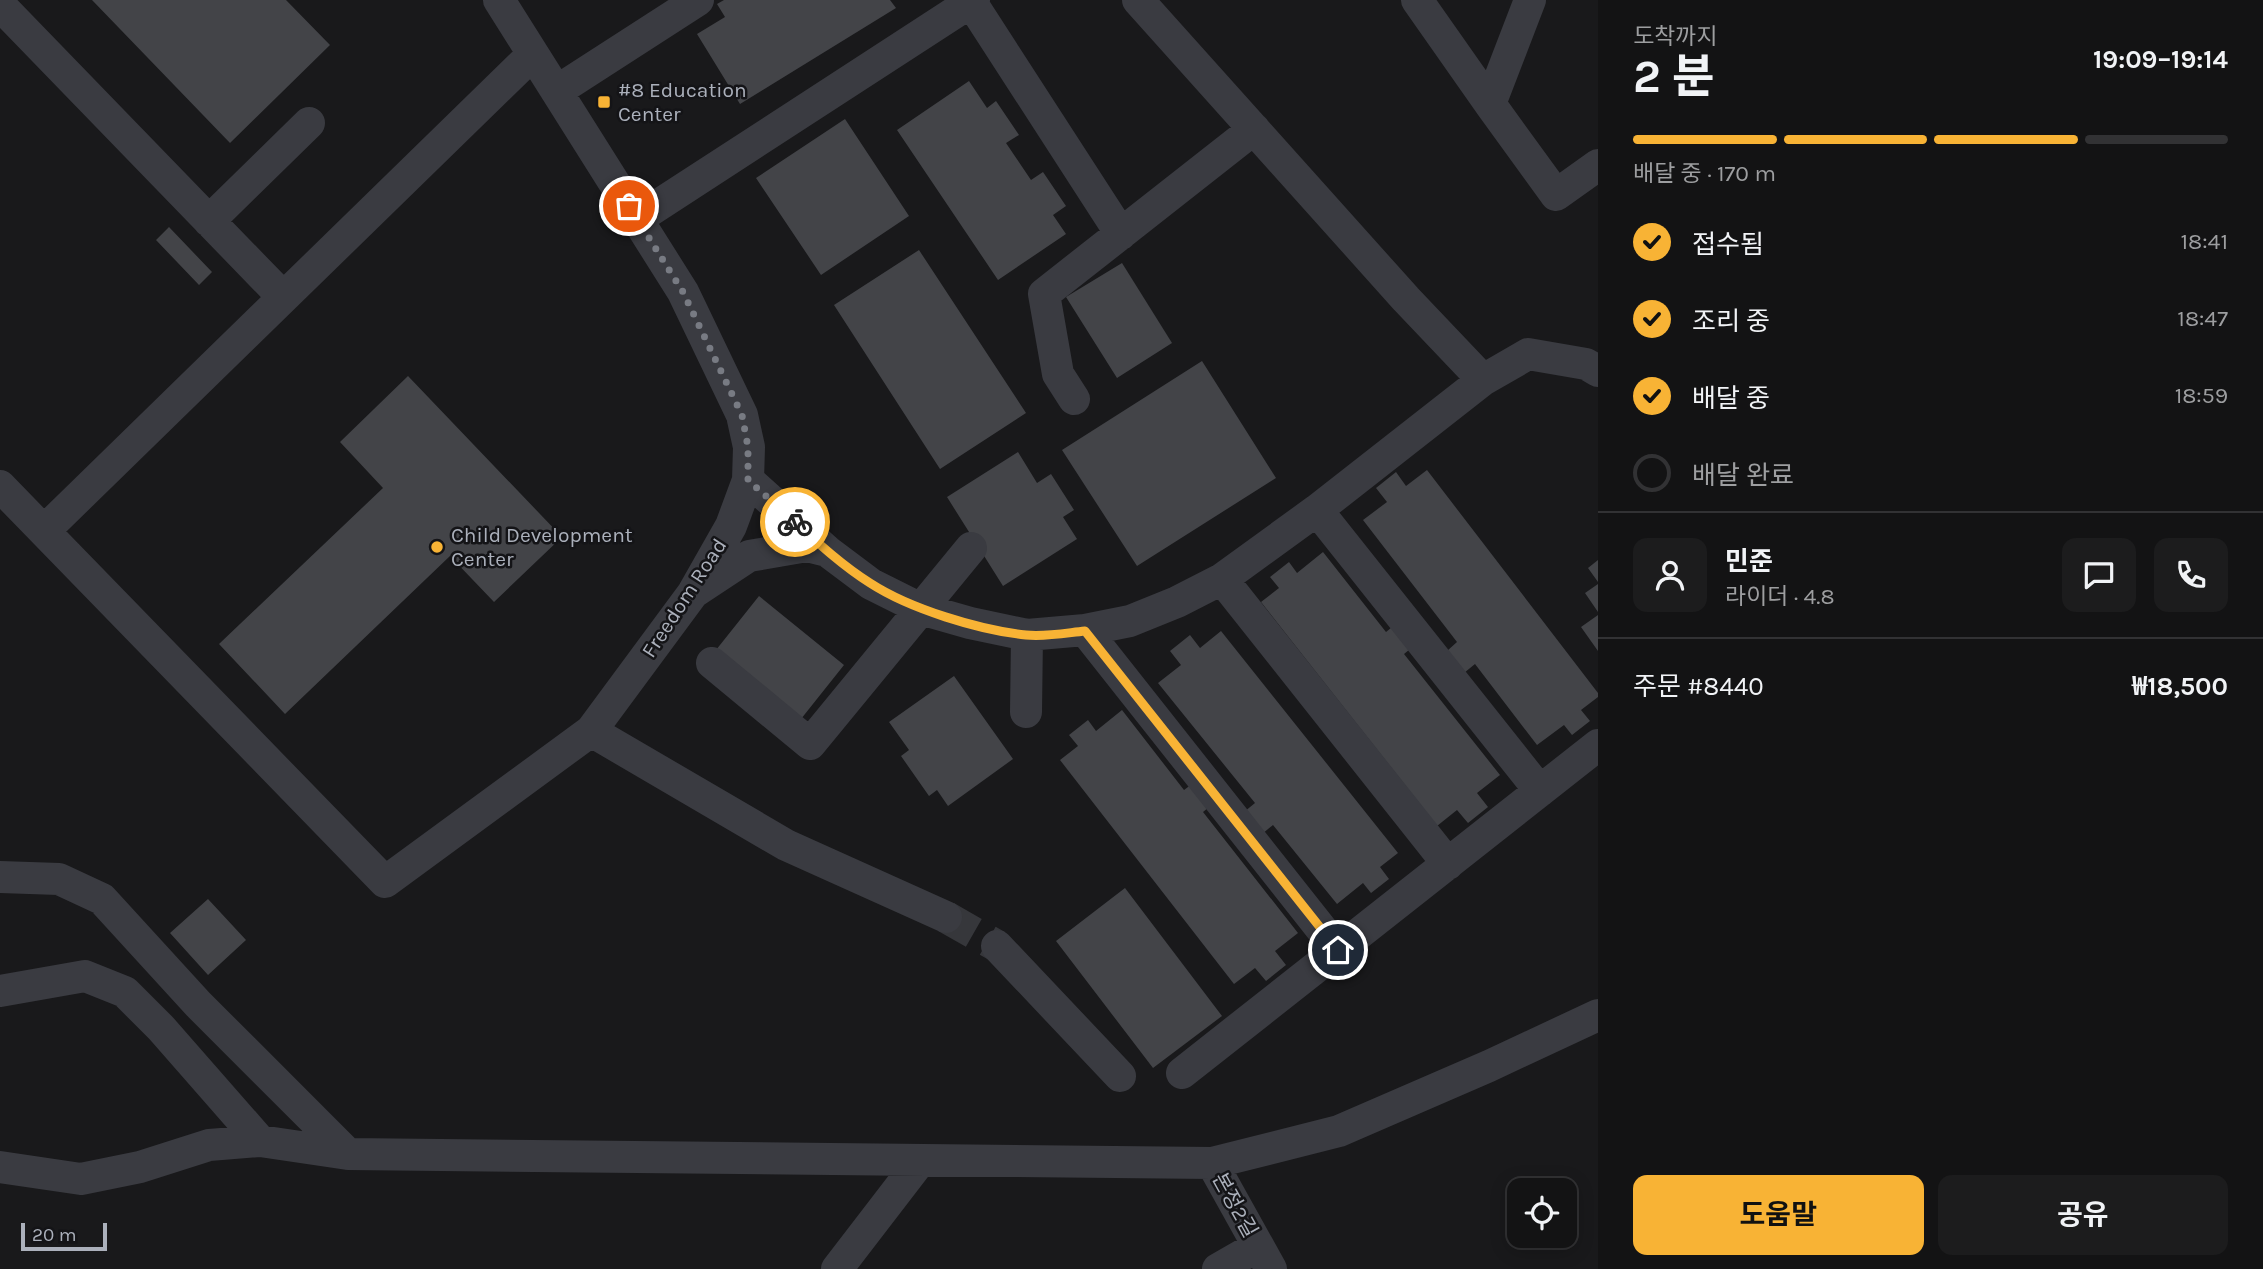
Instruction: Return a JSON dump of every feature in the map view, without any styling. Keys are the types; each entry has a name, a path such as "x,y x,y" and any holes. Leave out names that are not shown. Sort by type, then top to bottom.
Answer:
{"street":[{"name":"Freedom Road","path":"44,531 385,882 591,731 693,593 731,526 748,480 748,447 742,415 683,292 499,0"},
{"path":"557,91 698,0"},
{"path":"1138,0 1406,299 1483,380"},
{"path":"1417,0 1556,195 1598,165"},
{"path":"1490,104 1530,0"},
{"path":"637,219 972,1 1121,234"},
{"path":"0,5 284,297"},
{"path":"0,486 44,531 533,54"},
{"path":"209,221 309,123"},
{"path":"1074,399 1058,374 1044,294 1254,129"},
{"path":"748,480 827,551 871,584 921,609 1027,635 1085,631 1130,621 1177,602 1222,579 1317,510 1483,380 1528,354 1586,364 1598,371"},
{"path":"1317,510 1540,791"},
{"path":"693,593 749,556 807,546 827,551"},
{"path":"712,663 810,744 971,548"},
{"path":"1222,579 1448,864"},
{"path":"1085,631 1338,950"},
{"path":"1026,712 1027,635"},
{"path":"591,731 786,845 946,917"},
{"path":"1182,1073 1598,745"},
{"path":"0,877 59,879 102,899 198,1004 348,1154"},
{"path":"997,946 1120,1076"},
{"path":"0,991 85,976 125,992 162,1028 260,1142"},
{"path":"0,1167 81,1178 141,1167 209,1145 260,1142 348,1154 1212,1163 1339,1131 1598,1015"},
{"path":"837,1269 920,1161"},
{"name":"본정2길","path":"1212,1163 1264,1257 1218,1269"}],"building":[{"path":"92,0 286,0 330,45 230,143"},
{"path":"724,0 890,0 896,8 740,104 697,34 725,17 717,4"},
{"path":"969,81 987,108 996,101 1019,135 1006,143 1031,180 1043,172 1066,206 1053,215 1066,234 998,280 897,130"},
{"path":"845,119 909,216 821,275 756,178"},
{"path":"169,227 212,272 199,285 156,240"},
{"path":"919,250 1026,413 940,469 834,305"},
{"path":"1122,263 1172,343 1117,378 1066,297"},
{"path":"1202,361 1276,478 1137,566 1062,450"},
{"name":"Child Development Center","path":"408,376 562,537 494,602 450,556 285,714 219,644 383,488 340,442"},
{"path":"1018,452 1037,483 1051,474 1074,510 1063,517 1077,539 1003,586 947,497"},
{"path":"1427,470 1598,693 1598,697 1581,710 1590,721 1572,735 1564,725 1537,745 1475,664 1464,673 1447,651 1457,642 1363,520 1387,502 1376,488 1396,472 1406,486"},
{"path":"1323,552 1386,632 1397,623 1415,645 1404,654 1500,775 1477,793 1488,807 1468,823 1457,810 1437,826 1261,602 1279,588 1270,577 1289,562 1297,573"},
{"path":"1598,560 1598,582 1588,568"},
{"path":"1598,584 1598,612 1585,593"},
{"path":"759,596 844,665 801,719 716,650"},
{"path":"1598,615 1598,651 1581,627"},
{"path":"1221,631 1398,853 1380,867 1389,879 1371,893 1363,883 1337,904 1273,825 1262,834 1244,812 1255,803 1158,683 1181,665 1170,651 1190,635 1200,648"},
{"path":"954,676 1013,759 948,806 937,790 929,796 901,756 909,750 889,722"},
{"path":"1122,710 1184,790 1196,781 1214,803 1203,812 1298,933 1275,951 1286,965 1266,981 1255,968 1234,984 1060,760 1078,746 1069,735 1088,720 1096,731"},
{"path":"1125,888 1222,1016 1153,1068 1056,941"},
{"path":"208,899 246,940 208,975 170,933"}],"tunnel":[{"path":"946,917 997,946"}],"way so far":[{"path":"629,206 683,292 742,415 748,447 748,480 795,522"}],"place":[{"name":"#8 Education Center","path":"604,102"},
{"name":"Child Development Center","path":"437,547"}],"route":[{"path":"795,522 827,551 871,584 921,609 1027,635 1085,631 1338,950"}]}
